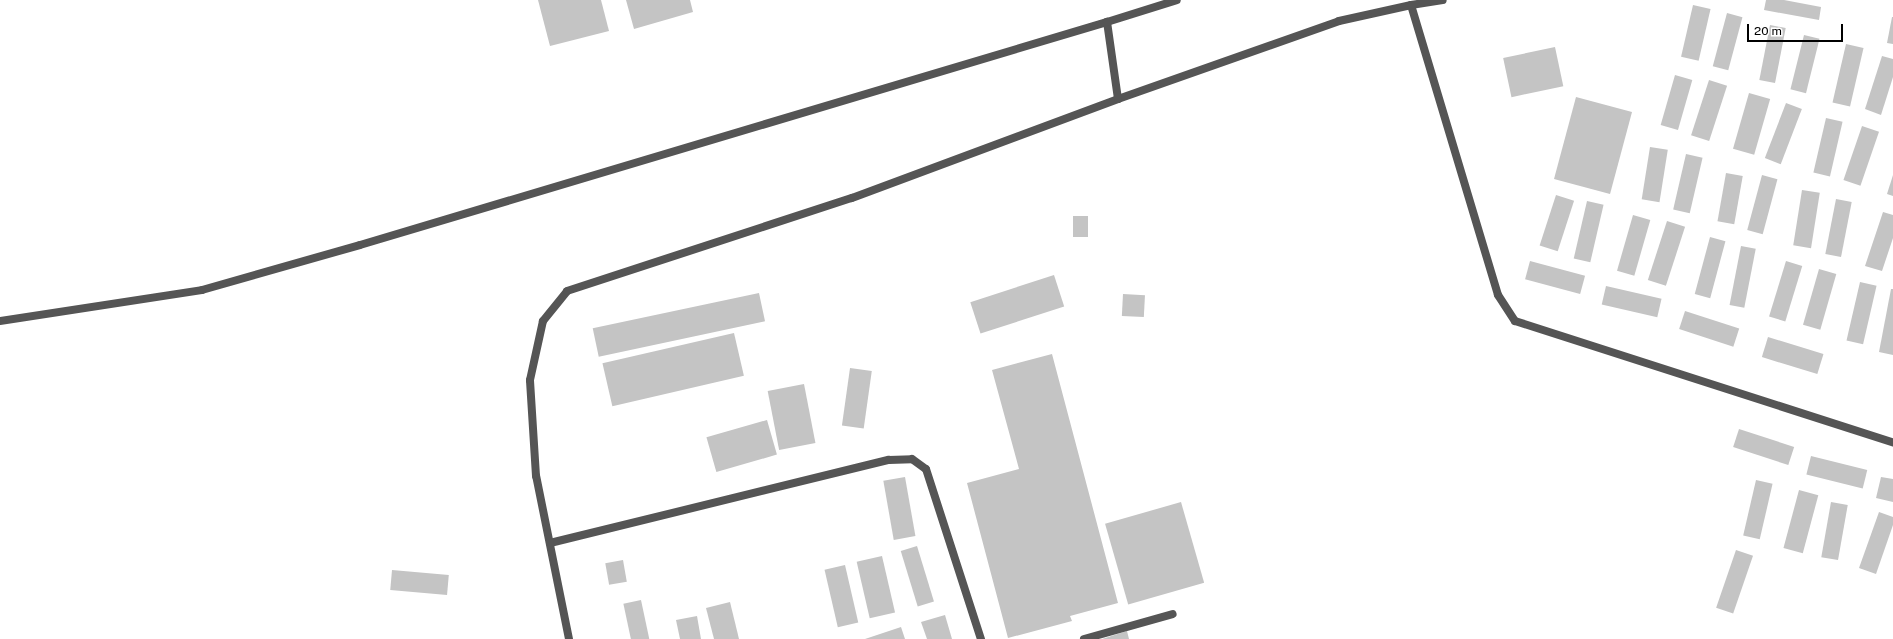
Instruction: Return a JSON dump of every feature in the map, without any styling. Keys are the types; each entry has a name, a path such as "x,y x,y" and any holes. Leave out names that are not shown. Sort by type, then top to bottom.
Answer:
{"lane":[{"path":"0,321 202,290 368,243 1177,0"},
{"path":"569,639 536,476 530,380 543,321 567,291 852,198 1118,99 1339,21 1411,5 1443,0"},
{"path":"1411,5 1498,295 1515,321 1893,442"},
{"path":"1107,22 1118,99"},
{"path":"550,543 889,460 912,460 926,469 981,639"},
{"path":"1084,639 1173,614"}],"building":[{"path":"538,0 601,0 609,31 550,46"},
{"path":"626,0 690,0 693,12 634,29"},
{"path":"1766,0 1784,0 1821,7 1819,20 1764,10"},
{"path":"1693,5 1711,9 1699,61 1681,57"},
{"path":"1727,13 1742,17 1728,70 1713,66"},
{"path":"1893,17 1893,44 1887,43"},
{"path":"1770,25 1786,28 1775,83 1759,80"},
{"path":"1804,35 1820,39 1806,93 1790,89"},
{"path":"1846,44 1864,48 1850,107 1833,102"},
{"path":"1555,47 1563,86 1511,97 1503,58"},
{"path":"1882,56 1893,59 1893,77 1881,115 1865,109"},
{"path":"1675,75 1692,80 1678,130 1661,125"},
{"path":"1709,80 1727,86 1709,141 1691,135"},
{"path":"1749,93 1770,99 1754,155 1733,149"},
{"path":"1576,97 1632,112 1610,194 1554,179"},
{"path":"1786,103 1802,109 1781,164 1765,158"},
{"path":"1826,118 1843,122 1830,176 1813,173"},
{"path":"1862,126 1879,132 1860,186 1843,180"},
{"path":"1650,147 1668,150 1659,202 1642,199"},
{"path":"1686,154 1703,158 1690,213 1673,210"},
{"path":"1726,173 1743,176 1734,224 1717,221"},
{"path":"1762,175 1777,179 1763,234 1747,230"},
{"path":"1893,175 1893,196 1887,194"},
{"path":"1802,190 1820,193 1811,248 1793,245"},
{"path":"1556,195 1574,201 1558,251 1540,245"},
{"path":"1836,199 1852,202 1841,257 1825,254"},
{"path":"1587,201 1604,205 1590,262 1574,258"},
{"path":"1883,212 1893,215 1893,238 1882,271 1865,266"},
{"path":"1633,215 1650,220 1634,276 1617,271"},
{"path":"1073,216 1088,216 1088,237 1073,237"},
{"path":"1667,221 1685,227 1666,286 1648,280"},
{"path":"1710,237 1725,241 1710,298 1695,294"},
{"path":"1741,246 1756,249 1744,308 1730,305"},
{"path":"1530,261 1585,276 1580,294 1525,279"},
{"path":"1786,261 1802,266 1785,321 1769,316"},
{"path":"1819,269 1836,274 1820,330 1803,325"},
{"path":"1054,275 1064,306 981,334 970,302"},
{"path":"1860,282 1877,286 1863,344 1847,340"},
{"path":"1606,286 1662,299 1657,317 1602,305"},
{"path":"1891,289 1893,289 1893,355 1879,352"},
{"path":"759,293 765,321 599,357 593,328"},
{"path":"1123,294 1145,295 1144,317 1122,316"},
{"path":"1685,311 1739,329 1733,347 1679,329"},
{"path":"734,333 744,376 612,406 602,363"},
{"path":"1768,337 1823,354 1817,374 1762,357"},
{"path":"1052,354 1118,603 1070,616 1072,621 1008,638 967,483 1019,469 992,370"},
{"path":"850,368 872,371 864,428 842,425"},
{"path":"804,384 815,443 779,450 768,391"},
{"path":"767,420 777,455 716,472 706,437"},
{"path":"1739,429 1794,447 1788,465 1733,447"},
{"path":"1811,456 1867,470 1863,488 1806,474"},
{"path":"905,477 915,536 894,540 883,481"},
{"path":"1881,477 1893,479 1893,502 1876,498"},
{"path":"1756,480 1773,484 1760,539 1743,536"},
{"path":"1799,490 1818,495 1803,553 1783,548"},
{"path":"1181,502 1204,583 1128,605 1105,524"},
{"path":"1831,502 1848,505 1838,560 1821,557"},
{"path":"1879,512 1893,517 1893,525 1876,574 1859,568"},
{"path":"917,546 934,601 918,606 901,551"},
{"path":"1736,550 1753,556 1733,614 1716,608"},
{"path":"882,556 895,613 870,618 857,562"},
{"path":"623,560 627,582 609,585 605,563"},
{"path":"845,565 858,622 838,627 825,570"},
{"path":"392,570 449,575 447,595 390,590"},
{"path":"641,600 649,639 631,639 623,604"},
{"path":"730,602 739,639 714,639 706,608"},
{"path":"945,615 952,639 927,639 921,622"},
{"path":"697,616 701,639 680,639 676,620"},
{"path":"901,627 905,639 865,639"},
{"path":"1127,631 1129,639 1102,639"}]}
